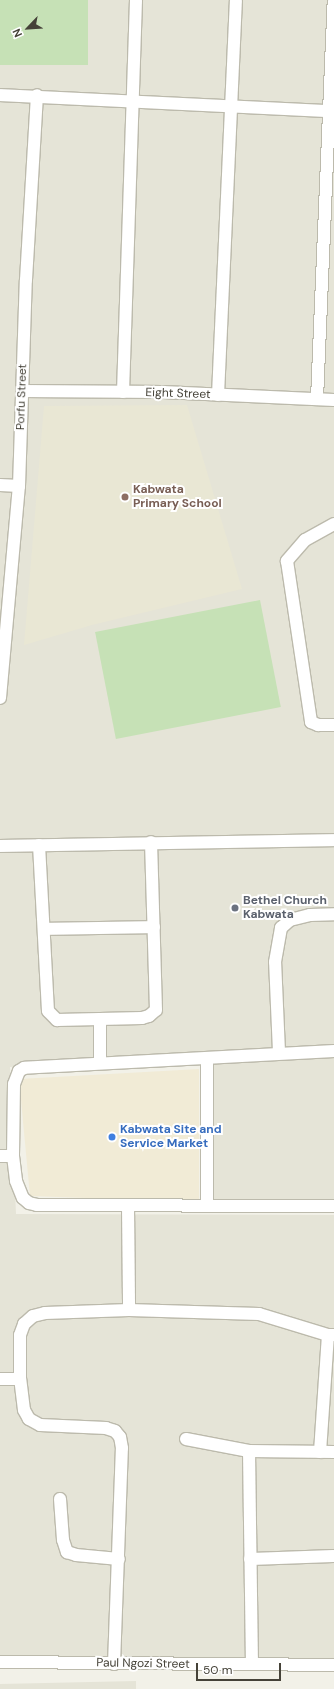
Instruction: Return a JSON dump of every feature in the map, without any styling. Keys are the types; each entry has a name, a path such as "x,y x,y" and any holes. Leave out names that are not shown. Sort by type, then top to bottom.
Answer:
{"street":[{"path":"123,392 131,101 136,0"},
{"path":"218,395 236,0"},
{"path":"317,399 330,181 330,110 334,1"},
{"path":"0,95 37,95 330,110"},
{"name":"Porfu Street","path":"0,698 19,486 22,391 37,95"},
{"name":"Eight Street","path":"22,391 123,392 334,400"},
{"path":"0,485 19,486"},
{"path":"334,524 305,540 287,561 311,722 318,726 334,725"},
{"path":"0,846 151,842 334,840"},
{"path":"39,845 48,1011 57,1020 142,1018 154,1013 154,928 151,842"},
{"path":"279,1052 275,962 281,928 290,920 310,915 334,914"},
{"path":"44,928 154,928"},
{"path":"100,1019 100,1063"},
{"path":"334,1051 279,1052 207,1058 24,1068 19,1071 14,1084 13,1156 16,1181 22,1198 29,1203 128,1206 334,1206"},
{"path":"207,1058 207,1206"},
{"path":"0,1156 13,1156"},
{"path":"128,1206 129,1310"},
{"path":"114,1664 122,1448 120,1437 115,1431 106,1428 40,1425 29,1419 24,1410 20,1379 20,1335 24,1324 34,1316 45,1313 129,1310 259,1314 331,1335 320,1452"},
{"path":"0,1379 20,1379"},
{"path":"186,1439 249,1451 334,1452"},
{"path":"249,1451 252,1664"},
{"path":"60,1498 63,1540 67,1552 76,1555 119,1559"},
{"path":"250,1559 334,1556"},
{"name":"Paul Ngozi Street","path":"0,1662 334,1665"}],"shaded area":[{"path":"0,0 334,0 334,1211 212,1202 210,1057 10,1067 16,1214 334,1215 334,1663 0,1661"},
{"name":"Kabwata Primary School","path":"187,405 242,589 92,625 24,645 44,406"},
{"name":"Kabwata Site and Service Market","path":"199,1069 199,1202 30,1196 19,1079"},
{"path":"136,1681 136,1689 0,1689 0,1684"}],"green space":[{"path":"0,0 88,0 88,65 0,65"},
{"path":"260,600 281,707 116,739 95,632"}],"place":[{"name":"Kabwata Primary School","path":"125,497"},
{"name":"Bethel Church Kabwata","path":"235,908"},
{"name":"Kabwata Site and Service Market","path":"112,1137"}]}
